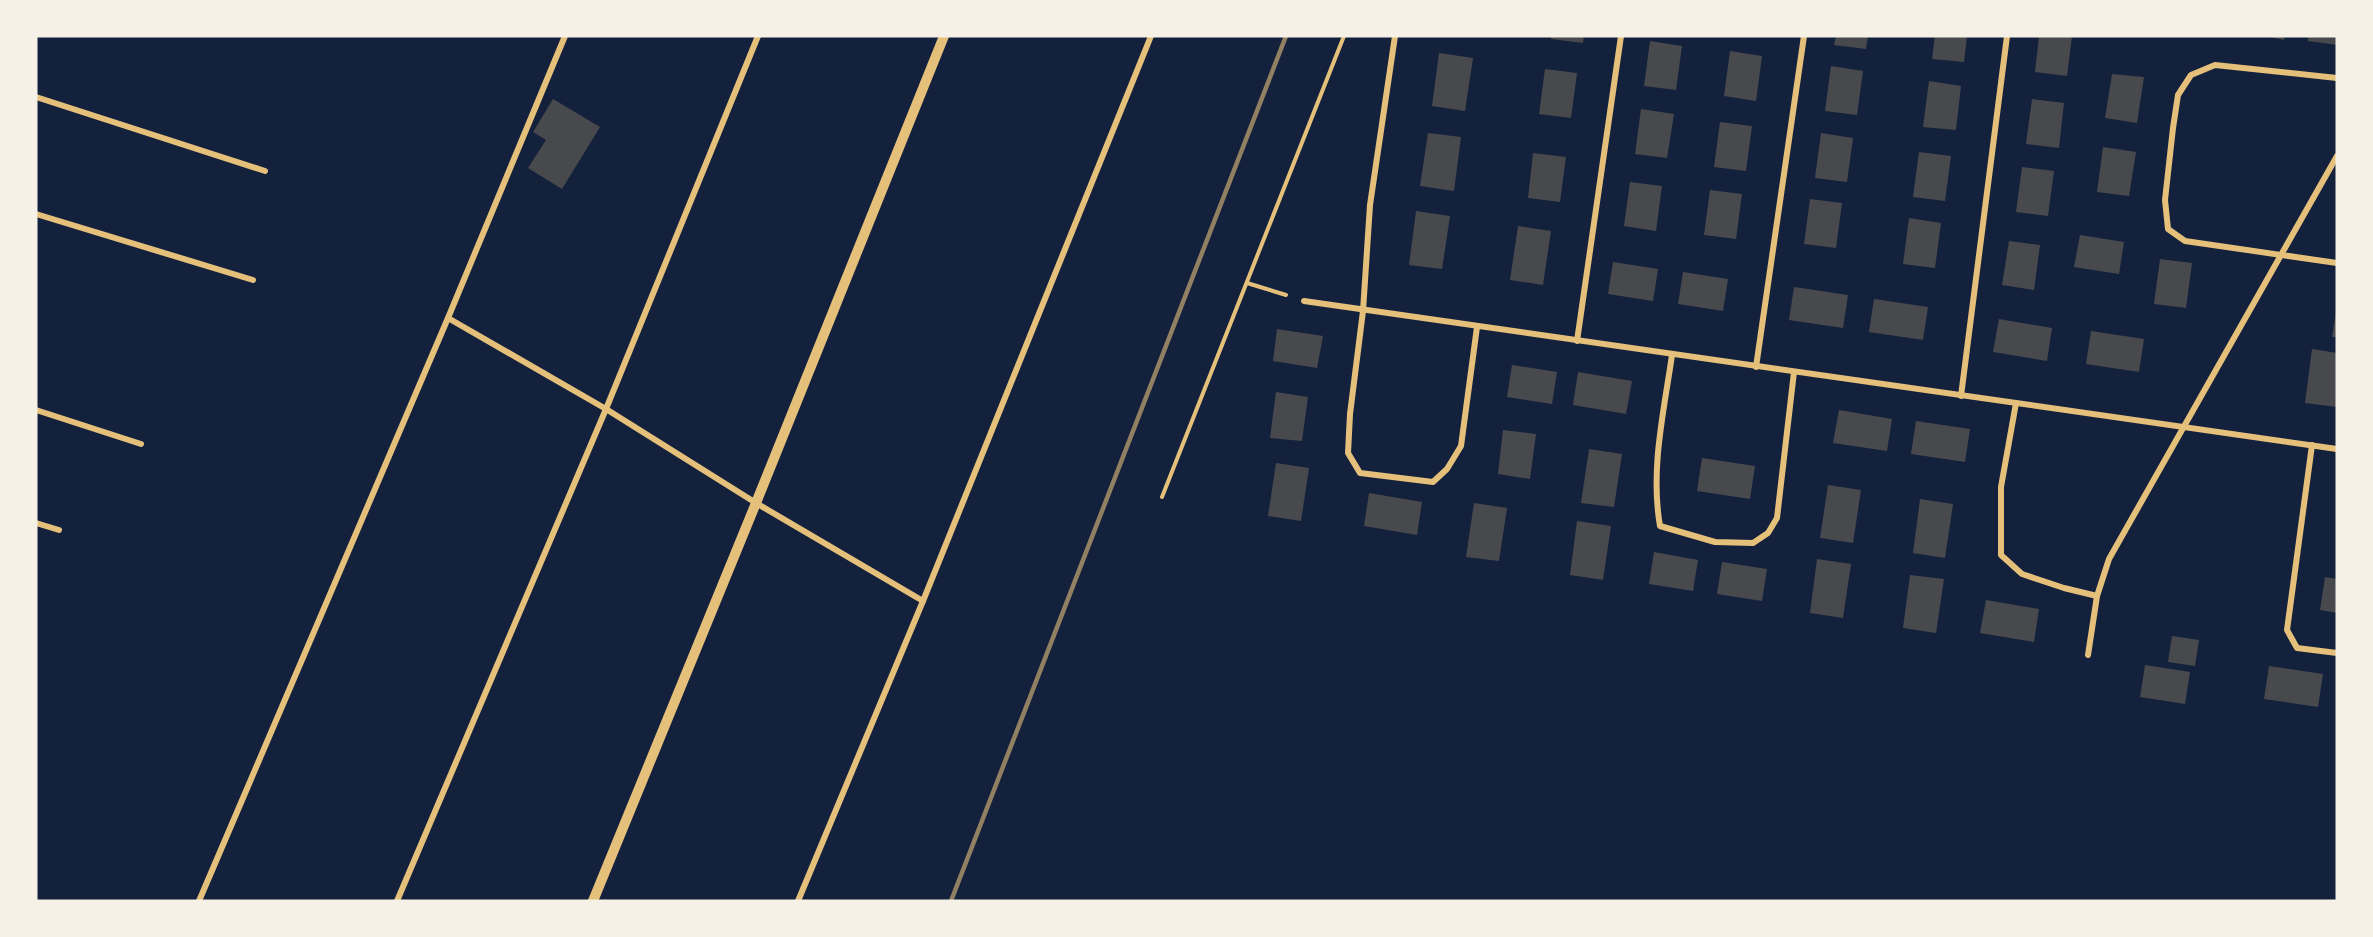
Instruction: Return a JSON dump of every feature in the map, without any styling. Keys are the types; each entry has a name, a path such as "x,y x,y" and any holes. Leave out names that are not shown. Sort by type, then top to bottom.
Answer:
{"street":[{"path":"199,901 448,318 565,36"},
{"path":"397,901 606,409 758,36"},
{"path":"593,901 944,36"},
{"path":"798,901 923,601 1151,36"},
{"path":"1395,36 1370,205 1363,311 1350,414 1347,453 1360,473 1433,482 1447,469 1461,447 1477,327"},
{"path":"1577,341 1621,36"},
{"path":"1756,367 1804,36"},
{"path":"1961,396 2007,36"},
{"path":"2337,78 2216,65 2191,75 2178,95 2165,200 2168,228 2185,241 2337,263"},
{"path":"36,97 265,171"},
{"path":"2088,655 2097,596 2109,559 2337,156"},
{"path":"36,214 253,280"},
{"path":"1304,301 2337,449"},
{"path":"448,318 606,409 756,503 923,601"},
{"path":"1672,354 1656,478 1660,526 1715,542 1753,543 1768,533 1777,518 1794,372"},
{"path":"2016,403 2001,487 2001,555 2022,574 2097,596"},
{"path":"36,410 141,444"},
{"path":"2312,445 2287,630 2297,648 2337,653"},
{"path":"36,523 59,530"}],"path":[{"path":"1162,497 1344,36"},
{"path":"1247,283 1304,301"}],"building":[{"path":"1551,36 1584,36 1583,43 1551,39"},
{"path":"1836,36 1868,36 1866,49 1834,45"},
{"path":"1935,36 1967,36 1964,62 1932,59"},
{"path":"2039,36 2072,36 2067,76 2035,72"},
{"path":"2266,36 2284,36 2284,40"},
{"path":"2308,36 2337,36 2337,45 2308,41"},
{"path":"1650,41 1682,46 1676,90 1644,86"},
{"path":"1730,51 1762,56 1756,101 1724,96"},
{"path":"1439,53 1473,58 1465,111 1432,106"},
{"path":"1831,66 1863,71 1857,115 1825,111"},
{"path":"1545,69 1577,73 1571,118 1539,114"},
{"path":"2112,74 2144,77 2137,123 2105,118"},
{"path":"1929,81 1961,86 1956,130 1923,127"},
{"path":"553,99 600,127 562,189 528,168 546,140 533,132"},
{"path":"2032,99 2064,103 2059,148 2026,144"},
{"path":"1641,109 1674,114 1667,158 1635,154"},
{"path":"1720,122 1752,126 1746,171 1714,167"},
{"path":"1428,133 1461,137 1454,191 1420,186"},
{"path":"1821,133 1853,138 1847,182 1815,178"},
{"path":"2103,147 2136,152 2129,196 2097,192"},
{"path":"1919,152 1951,156 1945,201 1913,197"},
{"path":"1533,153 1566,157 1560,202 1528,198"},
{"path":"2022,167 2054,171 2048,216 2016,212"},
{"path":"1630,182 1662,186 1656,231 1624,226"},
{"path":"1710,190 1742,194 1736,239 1704,235"},
{"path":"1810,199 1842,203 1836,248 1804,244"},
{"path":"1416,211 1450,216 1442,269 1409,265"},
{"path":"1909,218 1941,223 1935,268 1903,264"},
{"path":"1518,226 1551,231 1543,285 1510,280"},
{"path":"2080,235 2124,242 2119,274 2074,267"},
{"path":"2009,241 2040,245 2034,290 2002,285"},
{"path":"2160,259 2192,263 2186,308 2154,304"},
{"path":"1613,262 1658,269 1653,301 1608,294"},
{"path":"1683,272 1728,279 1723,311 1678,304"},
{"path":"1794,287 1848,295 1843,328 1789,320"},
{"path":"1874,299 1928,307 1923,340 1869,332"},
{"path":"2336,312 2337,337 2332,337"},
{"path":"1999,319 2052,328 2047,361 1993,352"},
{"path":"1277,329 1323,336 1317,368 1273,361"},
{"path":"2091,331 2144,339 2139,372 2086,364"},
{"path":"2312,349 2337,353 2337,407 2305,403"},
{"path":"1512,365 1557,372 1552,404 1507,397"},
{"path":"1578,372 1632,381 1626,414 1573,405"},
{"path":"1276,392 1308,397 1302,441 1270,438"},
{"path":"1839,410 1892,419 1887,451 1833,443"},
{"path":"1916,421 1970,429 1965,462 1911,454"},
{"path":"1503,430 1536,434 1530,479 1498,474"},
{"path":"1589,449 1622,454 1614,507 1581,503"},
{"path":"1702,458 1755,466 1750,499 1697,491"},
{"path":"1276,463 1309,468 1301,521 1268,516"},
{"path":"1828,485 1861,490 1853,543 1820,538"},
{"path":"1369,493 1422,502 1417,535 1364,526"},
{"path":"1920,499 1953,504 1945,558 1913,553"},
{"path":"1474,503 1507,508 1499,561 1466,557"},
{"path":"1577,521 1611,526 1603,580 1570,575"},
{"path":"1654,552 1698,560 1693,591 1649,584"},
{"path":"1817,559 1851,564 1843,618 1810,613"},
{"path":"1722,562 1767,569 1762,601 1717,594"},
{"path":"1910,575 1944,579 1936,633 1903,628"},
{"path":"2325,577 2337,579 2337,613 2320,610"},
{"path":"1986,600 2039,609 2034,642 1980,633"},
{"path":"2172,636 2199,640 2195,666 2168,662"},
{"path":"2145,665 2190,672 2185,704 2140,697"},
{"path":"2269,666 2323,674 2318,707 2264,699"}],"railway":[{"path":"951,901 1286,36"}]}
